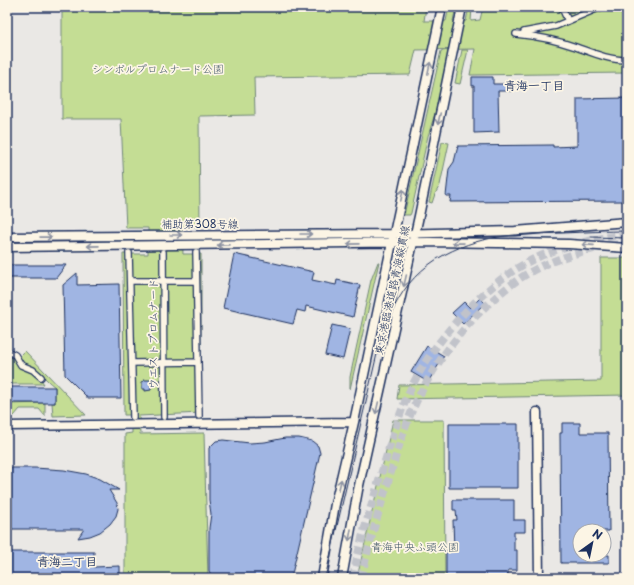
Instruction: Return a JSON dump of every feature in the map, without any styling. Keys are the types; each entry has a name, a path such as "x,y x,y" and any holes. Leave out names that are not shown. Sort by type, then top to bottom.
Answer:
{"street":[{"name":"東京港臨港道路青海縦貫線","path":"322,578 335,504 354,422 442,7"},
{"name":"東京港臨港道路青海縦貫線","path":"342,578 358,490 413,243 462,7"},
{"path":"601,7 544,29 516,34 552,40 607,58 627,60"},
{"path":"563,10 568,21"},
{"name":"補助第308号線","path":"7,237 394,234 515,231 627,222"},
{"name":"補助第308号線","path":"7,247 413,243 569,244 627,248"},
{"name":"ウエストプロムナード","path":"163,252 164,417"},
{"path":"196,252 199,416"},
{"path":"129,253 133,417"},
{"path":"130,281 196,281"},
{"path":"7,351 15,355 21,365 33,370 41,377"},
{"path":"132,364 198,362"},
{"path":"537,412 539,578"},
{"path":"7,426 354,422"}],"green space":[{"name":"シンボルプロムナード公園","path":"62,7 426,7 424,21 446,21 449,7 456,7 453,21 466,21 469,7 472,8 471,21 480,20 483,7 627,7 627,73 470,75 475,49 416,50 410,75 254,77 255,115 199,116 200,226 182,227 183,254 201,254 201,413 139,416 140,434 204,433 208,578 125,578 125,434 132,433 132,415 124,415 123,254 148,254 148,228 126,228 121,119 62,119"},
{"path":"450,50 437,107 428,136 411,213 410,215 404,215 441,51"},
{"path":"462,50 468,50 460,84 455,83"},
{"path":"442,142 449,143 440,185 432,203 429,202"},
{"path":"601,258 627,258 627,395 397,399 399,385 601,381"},
{"path":"378,262 350,389 350,377 371,280"},
{"path":"25,351 86,415 53,416 52,403 55,403 55,387 34,369 20,361 18,358"},
{"path":"7,353 39,377 44,384 8,384"},
{"path":"45,403 45,416 39,409 20,409 14,416 7,416 7,404"},
{"name":"青海中央ふ頭公園","path":"393,420 444,420 445,578 357,578"}],"building":[{"path":"472,77 493,77 493,84 513,84 513,91 498,91 499,132 474,133 474,86 472,86"},
{"path":"627,98 627,201 450,202 451,196 446,196 449,169 454,162 458,146 577,146 577,99"},
{"path":"234,254 314,272 312,280 336,285 337,280 360,285 353,317 306,306 305,312 297,310 293,324 223,308"},
{"path":"7,265 66,265 56,278 7,278"},
{"path":"77,273 77,285 119,284 121,398 86,398 86,396 65,375 63,285"},
{"path":"480,298 485,303 463,324 452,313 464,302 470,308"},
{"path":"332,325 350,329 343,359 325,355"},
{"path":"427,346 444,356 428,382 411,372"},
{"path":"144,380 151,380 151,390 145,391 145,389 142,389 142,382"},
{"path":"7,387 55,387 55,403 7,403"},
{"path":"562,423 580,423 580,433 608,433 609,523 572,523 572,563 561,563 560,433 562,433"},
{"path":"449,424 518,424 518,488 449,488"},
{"path":"285,438 299,438 312,441 318,446 320,453 292,574 288,578 213,578 209,571 209,528 211,514 209,500 209,448 216,441 223,440 250,443"},
{"path":"7,468 64,470 86,474 100,479 119,490 109,490 117,503 118,509 116,516 110,524 100,532 90,536 78,538 84,529 7,529"},
{"path":"453,500 514,500 514,520 525,520 525,532 514,532 514,550 517,550 517,570 508,570 508,578 446,578 446,551 454,551 453,520 457,520 456,510 453,510"},
{"path":"7,552 94,552 94,567 120,566 120,578 7,578"}],"tunnel":[{"path":"353,578 368,517 398,420 422,367 447,332 478,299 511,272 528,262 564,247 627,234"},
{"path":"361,578 370,541 411,413 431,375 456,339 486,306 519,279 531,272 544,265 571,255 627,243"}],"tram line":[{"path":"325,578 379,345 395,306 411,281 437,259 452,251 483,240 514,235 627,231"},
{"path":"591,237 627,238"}],"district":[{"name":"青海一丁目","path":"534,86"},
{"name":"青海二丁目","path":"67,562"}]}
